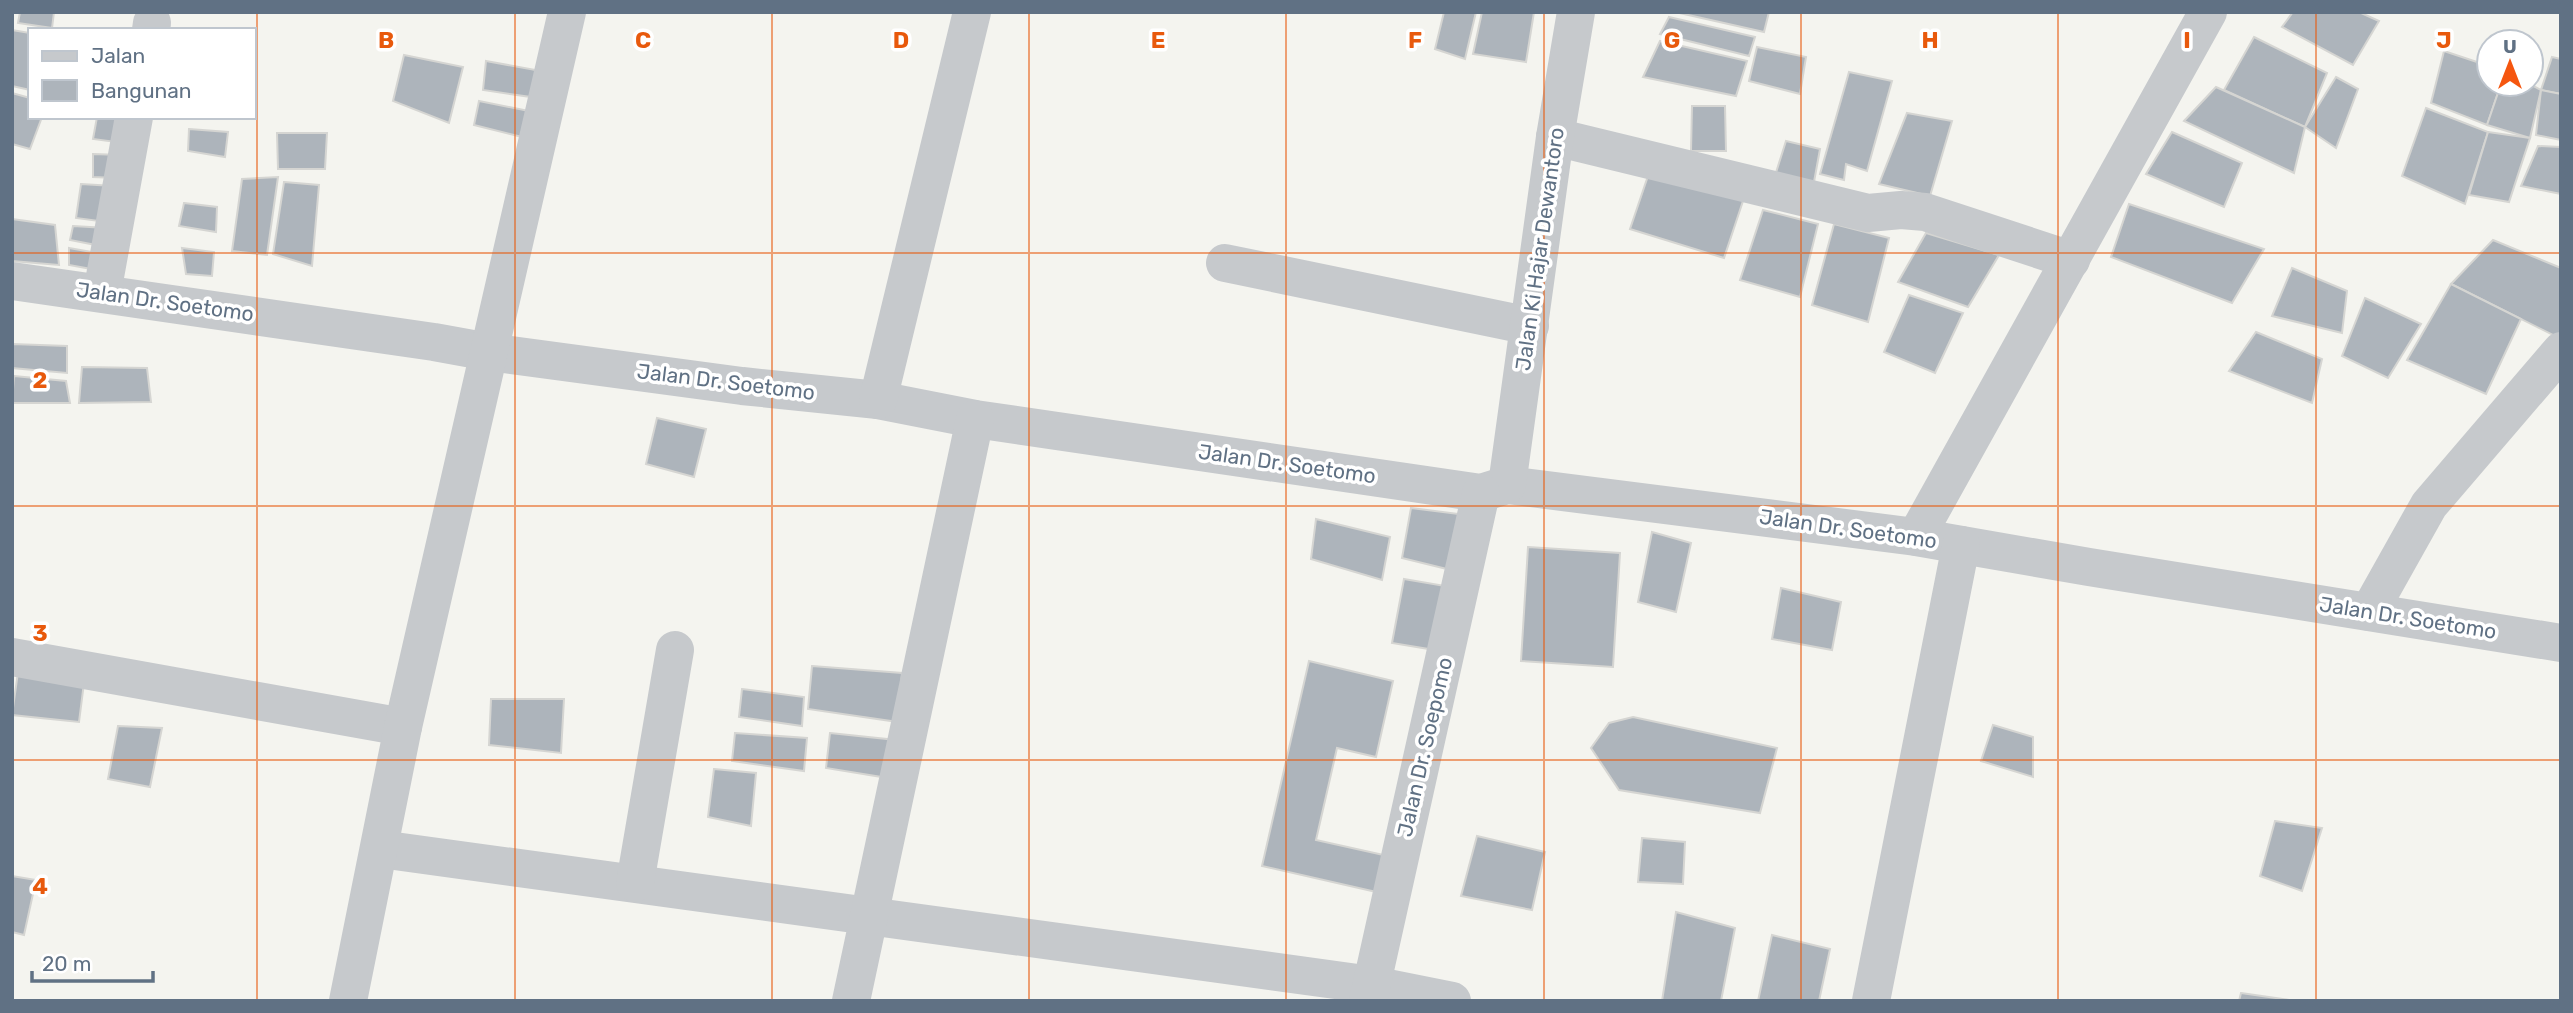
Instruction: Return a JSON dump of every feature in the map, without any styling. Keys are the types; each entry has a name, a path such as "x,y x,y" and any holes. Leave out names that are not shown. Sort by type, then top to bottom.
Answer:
{"street":[{"path":"348,1001 403,727 567,12"},
{"path":"878,400 972,12"},
{"name":"Jalan Ki Hajar Dewantoro","path":"1494,489 1530,326 1555,137 1576,12"},
{"path":"1916,537 2208,12"},
{"path":"102,293 134,119"},
{"path":"1555,137 1868,213 1902,209 1925,212 2071,260"},
{"path":"1225,263 1530,326"},
{"name":"Jalan Dr. Soetomo","path":"12,281 489,352 742,386 878,400 975,419 1494,489 1916,537 2561,643"},
{"path":"2369,612 2429,505 2561,351"},
{"path":"851,1001 975,419"},
{"name":"Jalan Dr. Soepomo","path":"1369,993 1494,489"},
{"path":"1871,1001 1961,545"},
{"path":"635,883 675,650"},
{"path":"12,657 403,727"},
{"path":"380,849 869,914 1369,993 1452,1001"}],"building":[{"path":"20,12 54,12 52,28 18,23"},
{"path":"1444,12 1476,12 1465,59 1435,49"},
{"path":"1482,12 1534,12 1526,62 1473,54"},
{"path":"1675,12 1769,12 1764,32"},
{"path":"2293,12 2359,12 2379,21 2353,65 2282,27"},
{"path":"1669,17 1755,37 1749,56 1660,34"},
{"path":"12,30 28,33 28,90 12,86"},
{"path":"2254,37 2327,73 2305,127 2224,90"},
{"path":"1660,41 1747,61 1736,96 1643,77"},
{"path":"1757,47 1806,57 1800,94 1749,81"},
{"path":"2444,51 2475,61 2475,98 2496,98 2487,125 2431,103"},
{"path":"404,55 463,67 449,123 393,101"},
{"path":"2552,57 2561,59 2561,94 2545,91 2545,78"},
{"path":"486,61 541,71 538,98 483,90"},
{"path":"1849,72 1892,81 1867,171 1846,164 1844,180 1820,174"},
{"path":"2336,77 2358,89 2336,148 2305,127"},
{"path":"2216,87 2305,127 2294,173 2184,121"},
{"path":"2545,91 2561,94 2561,140 2536,135 2540,98 2545,98"},
{"path":"12,93 28,97 28,119 41,119 30,149 12,144"},
{"path":"2496,98 2539,98 2530,138 2487,125"},
{"path":"479,101 529,111 526,138 474,125"},
{"path":"1692,106 1725,106 1726,151 1691,151"},
{"path":"2426,108 2488,132 2465,204 2402,176"},
{"path":"1907,113 1952,121 1930,196 1879,184"},
{"path":"97,119 128,119 123,143 93,139"},
{"path":"189,129 228,132 225,157 188,151"},
{"path":"2172,132 2242,163 2224,207 2146,174"},
{"path":"2488,132 2530,138 2509,202 2469,195"},
{"path":"277,133 327,133 325,169 278,169"},
{"path":"1786,141 1820,149 1812,193 1773,182"},
{"path":"2538,146 2561,147 2561,194 2521,186"},
{"path":"93,154 121,155 117,178 93,177"},
{"path":"1649,173 1744,198 1724,258 1630,229"},
{"path":"278,177 267,255 232,251 242,179"},
{"path":"284,182 319,185 312,266 273,254"},
{"path":"81,184 113,186 106,222 76,218"},
{"path":"184,203 217,207 216,232 179,226"},
{"path":"2129,204 2264,249 2232,303 2111,257"},
{"path":"1763,210 1818,224 1800,297 1740,280"},
{"path":"12,219 55,225 59,265 12,261"},
{"path":"1834,224 1889,238 1868,322 1812,305"},
{"path":"73,226 106,228 101,246 70,240"},
{"path":"1926,233 1999,255 1968,307 1898,282"},
{"path":"2493,240 2561,268 2561,339 2451,284"},
{"path":"69,248 103,254 97,270 69,265"},
{"path":"182,248 214,252 212,276 186,274"},
{"path":"2292,268 2347,291 2342,333 2272,316"},
{"path":"2451,284 2521,319 2486,394 2407,360"},
{"path":"1909,295 1963,313 1935,373 1884,352"},
{"path":"2365,298 2421,324 2388,378 2342,356"},
{"path":"2256,332 2322,359 2312,403 2229,371"},
{"path":"12,344 67,346 67,373 12,368"},
{"path":"82,367 147,368 151,402 79,403"},
{"path":"14,376 66,381 70,403 12,403"},
{"path":"657,418 706,429 694,477 646,464"},
{"path":"1411,508 1467,515 1455,571 1402,558"},
{"path":"1316,519 1390,537 1382,580 1311,559"},
{"path":"1652,532 1691,543 1676,612 1638,602"},
{"path":"1528,547 1620,553 1613,667 1521,661"},
{"path":"1404,579 1451,587 1441,651 1392,643"},
{"path":"1781,588 1841,602 1832,650 1772,639"},
{"path":"1309,661 1393,681 1376,757 1337,748 1316,840 1415,862 1407,899 1262,866"},
{"path":"812,666 902,673 898,722 808,709"},
{"path":"18,672 85,675 79,722 12,715"},
{"path":"742,689 804,697 802,726 739,717"},
{"path":"491,699 564,699 561,753 489,745"},
{"path":"1633,717 1777,748 1760,813 1619,790 1591,748 1609,723"},
{"path":"1993,725 2033,737 2033,777 1981,761"},
{"path":"118,726 162,728 150,787 108,779"},
{"path":"735,733 807,738 804,771 732,761"},
{"path":"830,733 896,740 894,779 826,768"},
{"path":"714,769 756,773 751,826 708,817"},
{"path":"2275,821 2322,828 2302,891 2260,876"},
{"path":"1477,836 1545,852 1532,910 1461,896"},
{"path":"1642,838 1685,842 1683,884 1638,882"},
{"path":"12,876 36,880 24,935 12,932"},
{"path":"1676,912 1735,928 1721,1001 1662,1001"},
{"path":"1772,935 1830,949 1819,1001 1758,1001"},
{"path":"2241,993 2296,1001 2239,1001"}]}
